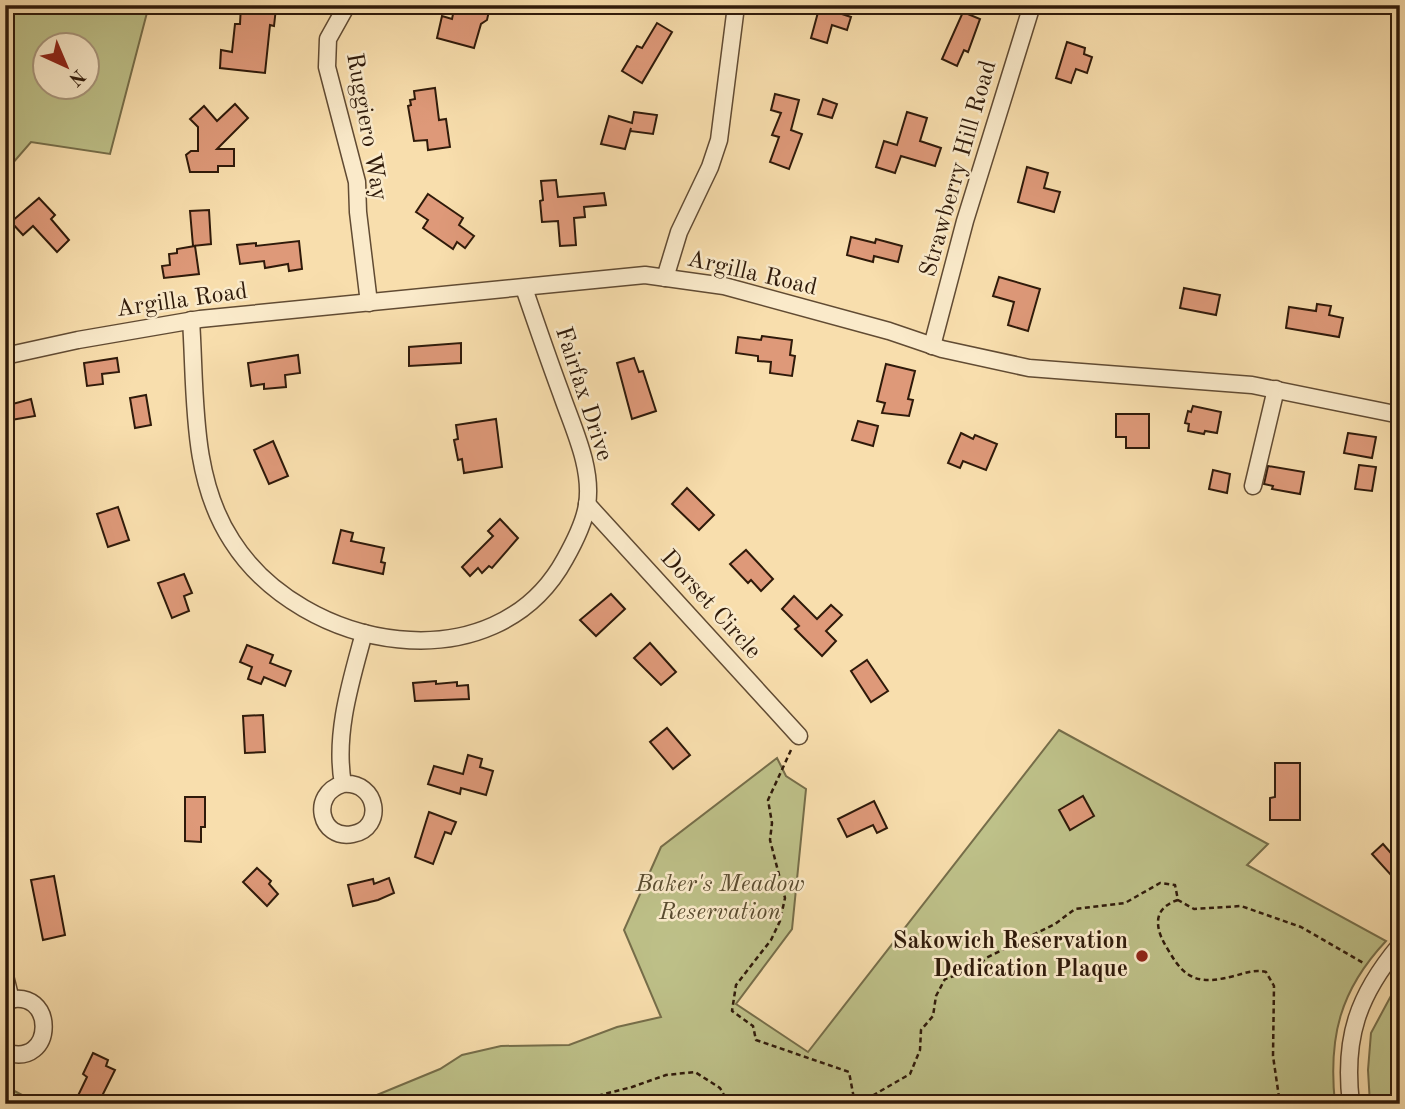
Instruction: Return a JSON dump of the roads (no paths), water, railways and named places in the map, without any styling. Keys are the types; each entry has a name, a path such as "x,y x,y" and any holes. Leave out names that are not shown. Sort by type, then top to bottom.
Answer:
{"street":[{"name":"Ruggiero Way","path":"347,5 328,39 327,67 357,182 369,303"},
{"name":"Strawberry Hill Road","path":"932,346 964,221 1032,5"},
{"path":"665,278 679,232 710,167 719,140 736,6"},
{"name":"Argilla Road","path":"5,356 191,320 645,275 724,286 890,331 973,358 1028,368 1252,385 1400,415"},
{"name":"Fairfax Drive","path":"191,320 202,466 206,486 222,524 244,558 271,586 320,616 363,633 393,640 447,639 485,630 518,614 548,587 582,525 587,505 587,483 579,443 524,288"},
{"path":"1254,486 1276,390"},
{"name":"Dorset Circle","path":"587,505 799,736"},
{"path":"343,784 339,753 342,728 363,633"},
{"path":"1351,1104 1348,1081 1356,1019 1378,971 1400,945"},
{"path":"5,976 8,1000 23,999 33,1004 41,1013 45,1031 32,1051 20,1055 5,1052"}],"place":[{"name":"Sakowich Reservation Dedication Plaque","path":"1142,956"}],"park label":[{"name":"Baker's Meadow Reservation","path":"720,899"}]}
